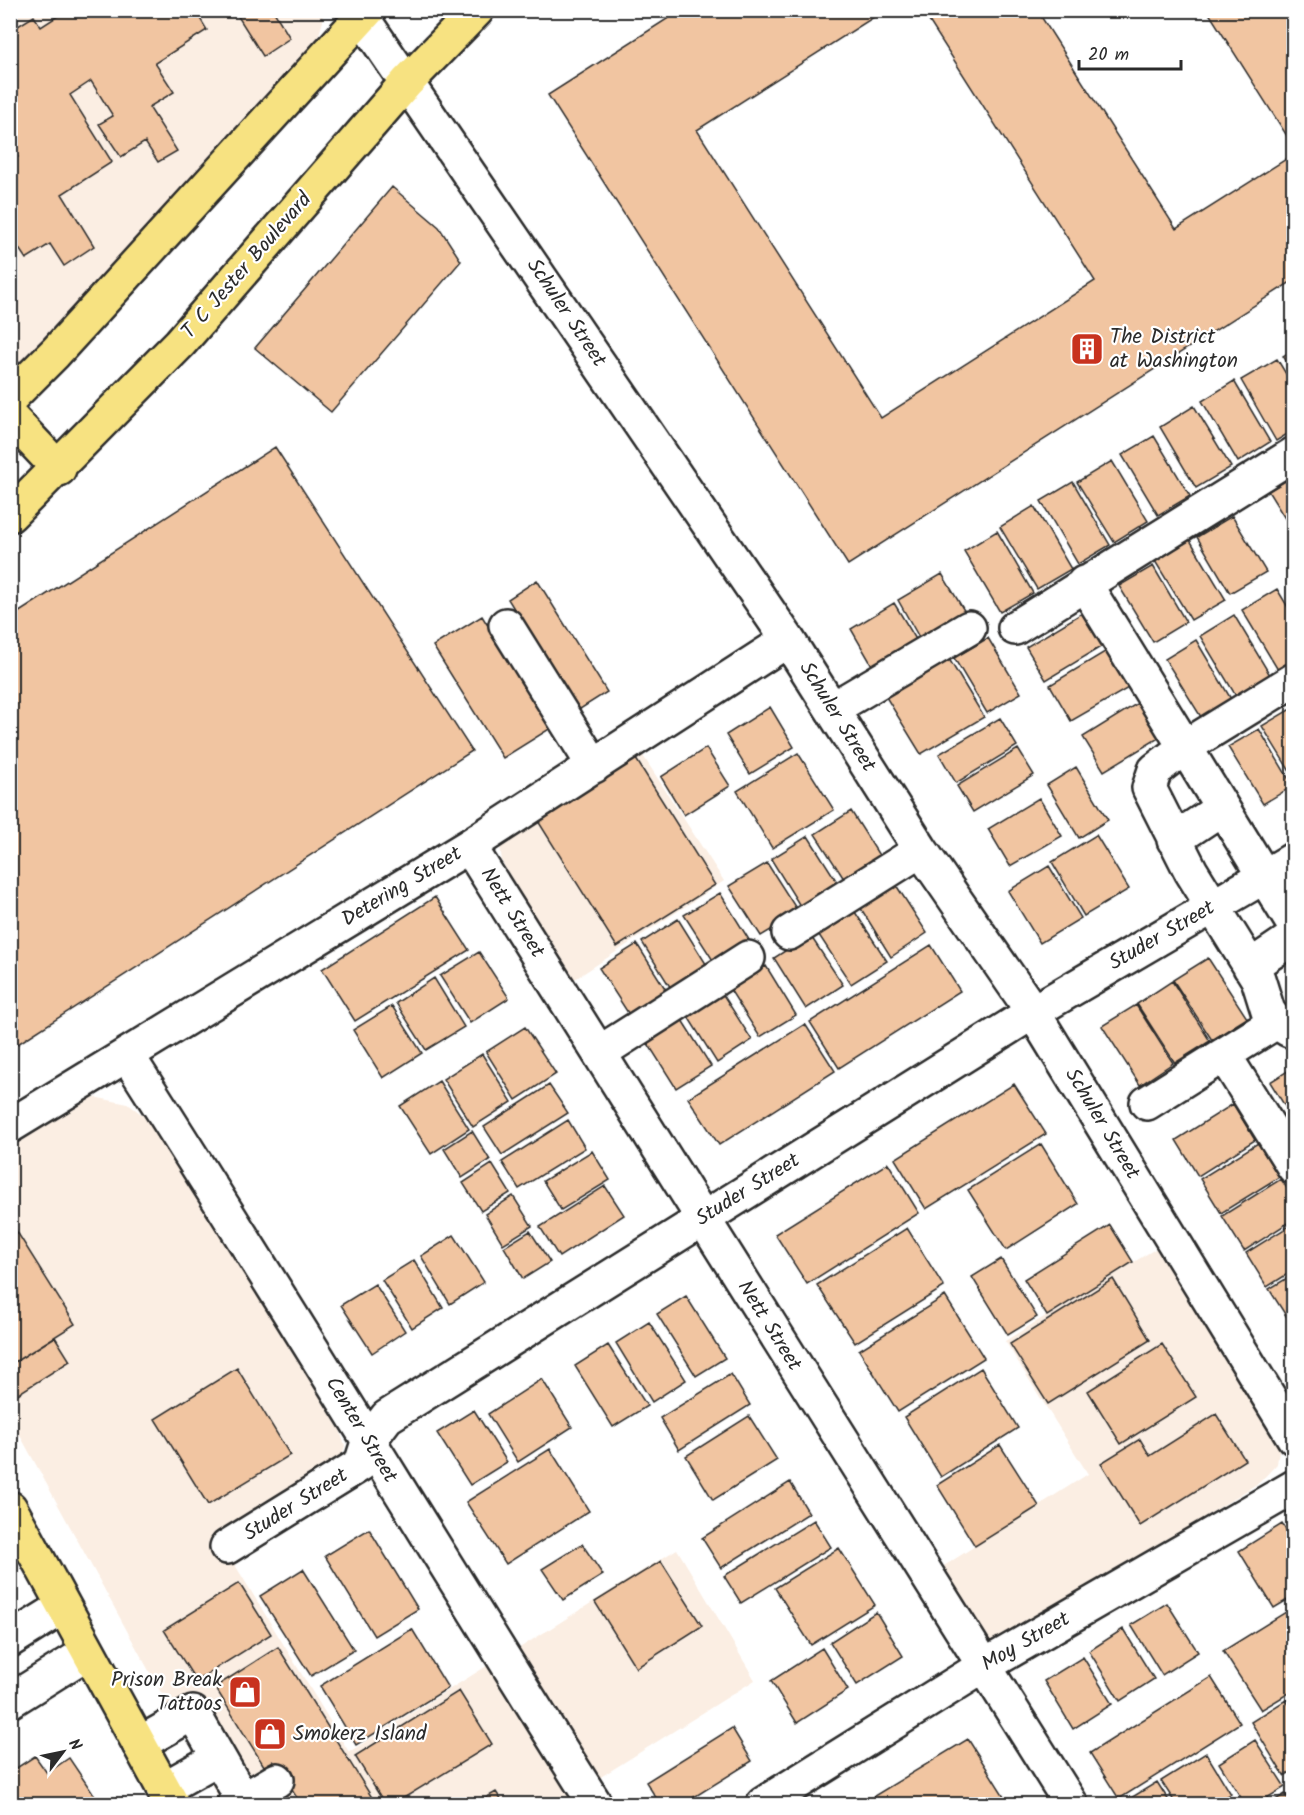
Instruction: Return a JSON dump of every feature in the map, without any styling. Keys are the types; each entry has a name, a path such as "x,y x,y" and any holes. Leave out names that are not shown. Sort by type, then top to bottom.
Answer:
{"main road":[{"name":"T C Jester Boulevard","path":"10,515 59,469 180,343 407,82 477,10"},
{"path":"10,398 55,353 362,13"},
{"path":"10,417 59,469"},
{"path":"10,1508 167,1797"}],"street":[{"name":"Schuler Street","path":"362,13 788,640 921,850 1033,1012 1293,1438"},
{"path":"1015,628 1293,454"},
{"path":"1084,583 1293,925"},
{"path":"506,625 594,766"},
{"path":"832,709 969,628"},
{"name":"Detering Street","path":"10,1126 469,846 788,640"},
{"path":"1147,1103 1224,1055 1285,1025 1268,1011 1258,979 1174,840 1149,788 1155,770 1185,747 1293,680"},
{"path":"1174,840 1222,808"},
{"name":"Nett Street","path":"469,846 1071,1804"},
{"path":"789,933 921,850"},
{"name":"Studer Street","path":"227,1547 361,1464 368,1442 387,1417 1033,1012 1293,859"},
{"path":"1250,967 1293,937"},
{"path":"599,1053 748,958"},
{"name":"Center Street","path":"128,1054 272,1280 368,1442 595,1804"},
{"path":"1224,1055 1293,1167"},
{"name":"Moy Street","path":"763,1804 984,1666 1293,1487"},
{"path":"10,1640 63,1607"},
{"path":"10,1701 88,1652"},
{"path":"139,1744 193,1713 218,1758 238,1802 277,1780"},
{"path":"167,1797 218,1758"}],"shaded area":[{"path":"11,11 322,11 323,21 318,38 224,148 11,375"},
{"path":"640,751 724,881 572,981 502,862 500,844"},
{"path":"84,1095 128,1104 151,1121 340,1430 345,1446 340,1462 218,1537 349,1752 490,1664 578,1804 222,1804 11,1419 11,1137"},
{"path":"1160,1246 1276,1433 1279,1451 1277,1464 1260,1482 1014,1637 1003,1642 977,1638 936,1571 1088,1474 1005,1341"},
{"path":"677,1549 755,1680 596,1780 513,1652"}],"building":[{"path":"67,10 195,10 207,30 155,63 174,92 149,107 177,151 158,162 145,142 121,157 99,124 113,116 91,81 70,95 112,162 62,194 94,246 64,266 50,244 26,259 10,235 10,161 18,157 10,145 10,31 34,16 41,27"},
{"path":"234,10 273,10 290,38 263,56"},
{"name":"The District at Washington","path":"681,10 885,10 697,130 881,418 1095,281 922,10 1037,10 1176,229 1294,154 1294,280 848,565 548,95"},
{"path":"1207,10 1290,10 1294,16 1294,147"},
{"path":"392,187 439,227 461,261 331,412 255,348"},
{"path":"1294,349 1294,373 1283,356"},
{"path":"1277,359 1294,387 1294,430 1276,441 1241,380"},
{"path":"1234,381 1270,442 1238,462 1202,401"},
{"path":"1194,406 1231,467 1196,488 1160,427"},
{"path":"1154,436 1190,496 1158,515 1122,455"},
{"path":"275,447 472,751 10,1049 10,618"},
{"path":"1112,461 1148,521 1114,542 1077,482"},
{"path":"1294,476 1294,533 1268,491"},
{"path":"1073,482 1110,545 1078,564 1041,501"},
{"path":"1034,506 1071,569 1037,589 1000,527"},
{"path":"1232,516 1266,572 1230,593 1197,537"},
{"path":"997,531 1033,593 1000,612 964,551"},
{"path":"1190,540 1226,600 1191,620 1155,561"},
{"path":"1153,566 1186,622 1153,642 1119,586"},
{"path":"942,574 965,612 920,639 898,600"},
{"path":"537,580 607,692 577,711 508,599"},
{"path":"1277,589 1294,617 1294,661 1278,670 1242,610"},
{"path":"894,603 917,641 873,667 851,629"},
{"path":"1084,612 1104,645 1046,680 1026,647"},
{"path":"1234,615 1270,675 1236,696 1200,636"},
{"path":"482,616 551,728 503,758 433,646"},
{"path":"988,638 1021,693 987,713 954,658"},
{"path":"1196,640 1231,699 1201,717 1165,659"},
{"path":"1108,650 1130,687 1071,721 1050,685"},
{"path":"949,659 984,717 921,754 886,697"},
{"path":"1141,701 1162,736 1104,771 1083,737"},
{"path":"770,707 794,747 750,774 726,735"},
{"path":"1294,707 1294,778 1262,726"},
{"path":"1000,718 1017,746 956,783 939,754"},
{"path":"1259,729 1293,786 1263,804 1228,747"},
{"path":"706,748 730,786 684,815 661,777"},
{"path":"1018,749 1034,775 973,812 957,786"},
{"path":"798,753 834,810 772,848 737,791"},
{"path":"636,759 715,885 617,947 538,821"},
{"path":"1076,767 1108,820 1079,838 1047,785"},
{"path":"1039,798 1062,836 1010,866 988,829"},
{"path":"851,811 882,860 846,882 815,834"},
{"path":"1096,835 1129,889 1084,916 1052,862"},
{"path":"808,836 839,885 802,909 771,859"},
{"path":"767,863 799,913 761,936 729,886"},
{"path":"1049,866 1081,918 1040,943 1008,891"},
{"path":"896,885 927,933 891,957 860,907"},
{"path":"720,893 751,943 716,965 684,915"},
{"path":"435,897 469,950 355,1021 322,969"},
{"path":"853,909 887,961 851,984 817,932"},
{"path":"678,919 708,967 672,990 642,942"},
{"path":"810,935 843,985 806,1009 774,958"},
{"path":"637,944 668,993 630,1016 599,968"},
{"path":"931,945 960,991 839,1068 810,1022"},
{"path":"479,952 509,998 470,1023 440,976"},
{"path":"1208,958 1247,1018 1212,1040 1173,980"},
{"path":"766,966 796,1015 760,1037 729,988"},
{"path":"434,978 464,1027 426,1050 396,1003"},
{"path":"1172,981 1210,1041 1175,1063 1137,1004"},
{"path":"722,993 752,1040 717,1063 687,1015"},
{"path":"1136,1005 1173,1063 1140,1085 1102,1026"},
{"path":"392,1006 422,1053 383,1078 353,1030"},
{"path":"682,1020 711,1066 676,1088 647,1042"},
{"path":"805,1024 835,1071 719,1145 688,1098"},
{"path":"525,1027 556,1074 516,1100 486,1052"},
{"path":"482,1054 512,1102 473,1127 443,1079"},
{"path":"1294,1067 1294,1114 1291,1116 1270,1082"},
{"path":"439,1081 469,1129 431,1154 400,1106"},
{"path":"1014,1084 1046,1134 926,1209 895,1159"},
{"path":"549,1085 568,1113 502,1155 484,1127"},
{"path":"1233,1104 1255,1140 1198,1176 1176,1140"},
{"path":"568,1120 585,1148 519,1189 502,1162"},
{"path":"472,1131 490,1160 462,1178 444,1149"},
{"path":"1258,1143 1279,1177 1221,1213 1200,1179"},
{"path":"1041,1144 1078,1204 1006,1250 968,1190"},
{"path":"592,1151 610,1180 561,1210 543,1181"},
{"path":"888,1163 919,1213 807,1284 775,1234"},
{"path":"492,1164 510,1193 481,1211 463,1183"},
{"path":"1281,1179 1294,1199 1294,1219 1244,1251 1222,1216"},
{"path":"605,1186 624,1215 559,1257 540,1227"},
{"path":"513,1196 532,1226 503,1244 485,1214"},
{"path":"1294,1223 1294,1270 1267,1287 1246,1253"},
{"path":"12,1224 75,1324 10,1365 10,1225"},
{"path":"1110,1225 1133,1262 1047,1316 1024,1279"},
{"path":"907,1228 944,1287 855,1343 817,1285"},
{"path":"530,1231 550,1262 523,1279 504,1247"},
{"path":"454,1235 484,1282 450,1304 421,1256"},
{"path":"1001,1259 1037,1317 1008,1335 972,1277"},
{"path":"414,1260 443,1308 412,1328 382,1280"},
{"path":"1294,1274 1294,1320 1290,1322 1269,1289"},
{"path":"1113,1279 1150,1340 1048,1404 1010,1344"},
{"path":"375,1284 405,1331 372,1353 341,1305"},
{"path":"686,1296 725,1358 696,1376 657,1314"},
{"path":"945,1296 984,1358 898,1412 859,1350"},
{"path":"649,1322 686,1380 652,1402 616,1343"},
{"path":"55,1337 70,1361 18,1394 10,1381 10,1365"},
{"path":"1162,1344 1196,1397 1121,1444 1088,1391"},
{"path":"608,1345 647,1406 613,1427 575,1366"},
{"path":"237,1368 290,1455 208,1505 155,1419"},
{"path":"981,1368 1018,1428 941,1477 904,1417"},
{"path":"731,1374 750,1405 679,1450 660,1418"},
{"path":"542,1379 572,1427 518,1462 488,1414"},
{"path":"474,1410 507,1462 470,1485 437,1433"},
{"path":"1216,1414 1245,1460 1140,1526 1101,1463 1140,1439 1150,1456"},
{"path":"749,1416 777,1460 713,1500 686,1456"},
{"path":"1000,1445 1039,1506 975,1546 937,1485"},
{"path":"550,1449 589,1511 506,1564 466,1502"},
{"path":"790,1482 809,1513 721,1568 702,1538"},
{"path":"814,1520 831,1547 741,1603 724,1576"},
{"path":"1282,1524 1294,1542 1294,1596 1274,1608 1239,1551"},
{"path":"369,1529 418,1609 374,1636 325,1556"},
{"path":"582,1544 603,1575 563,1600 542,1569"},
{"path":"839,1548 875,1605 811,1645 775,1588"},
{"path":"661,1561 702,1626 636,1668 595,1602"},
{"path":"303,1569 354,1650 311,1676 260,1596"},
{"path":"239,1583 271,1634 196,1681 164,1630"},
{"path":"1167,1603 1198,1652 1162,1675 1131,1625"},
{"path":"1294,1607 1294,1690 1261,1710 1223,1651"},
{"path":"876,1612 903,1656 857,1685 830,1642"},
{"path":"412,1629 448,1688 356,1745 320,1686"},
{"path":"1123,1629 1154,1679 1120,1701 1089,1651"},
{"path":"278,1647 376,1804 301,1804 273,1761 264,1766 215,1687"},
{"path":"822,1648 848,1690 797,1723 771,1681"},
{"path":"1083,1657 1112,1704 1073,1729 1044,1681"},
{"path":"1211,1677 1240,1723 1119,1799 1090,1753"},
{"path":"459,1691 492,1744 394,1804 385,1804 355,1756"},
{"path":"1286,1700 1294,1712 1294,1770 1284,1776 1251,1722"},
{"path":"732,1728 752,1761 683,1804 660,1804 646,1782"},
{"path":"968,1739 1009,1804 861,1804"},
{"path":"1255,1740 1285,1787 1257,1804 1245,1804 1219,1763"},
{"path":"1206,1753 1231,1794 1214,1804 1176,1804 1161,1781"},
{"path":"35,1756 47,1773 69,1758 100,1804 10,1804 10,1763 15,1769"},
{"path":"1157,1782 1171,1804 1121,1804"},
{"path":"496,1792 504,1804 475,1804"},
{"path":"1285,1794 1292,1804 1269,1804"}],"place":[{"name":"The District at Washington","path":"1087,349"},
{"name":"Prison Break Tattoos","path":"245,1692"},
{"name":"Smokerz Island","path":"270,1734"}]}
